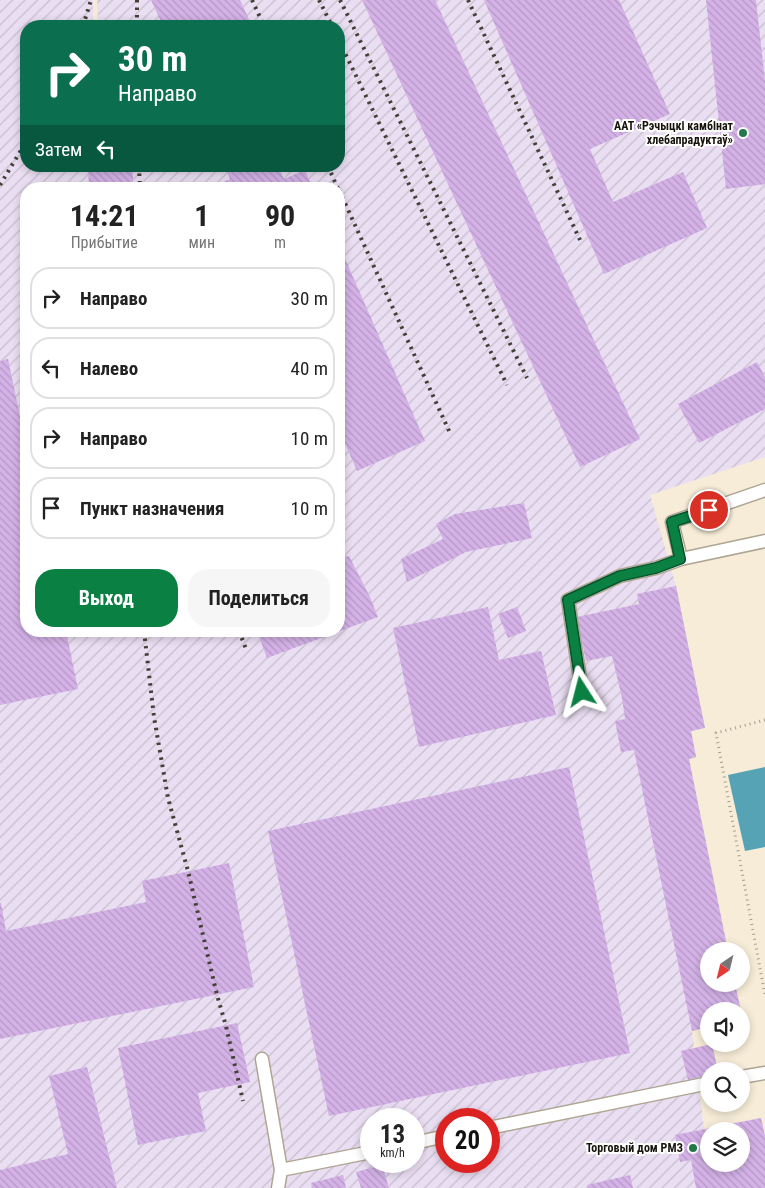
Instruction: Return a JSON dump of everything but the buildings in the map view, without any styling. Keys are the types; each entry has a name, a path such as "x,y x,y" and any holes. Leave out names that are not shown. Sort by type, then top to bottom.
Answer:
{"lane":[{"path":"680,559 672,522 765,490"},
{"path":"582,692 568,600 620,576 656,568 680,559 765,541"},
{"path":"262,1059 281,1170 278,1188"},
{"path":"750,1076 765,1073"},
{"path":"500,1126 700,1084"},
{"path":"281,1170 360,1154"}],"path":[{"path":"765,720 716,733 765,994"}],"shaded area":[{"path":"0,0 93,0 93,20 20,20 20,172 91,172 90,182 20,182 20,637 345,637 345,182 105,182 104,172 345,172 345,20 98,20 97,0 765,0 765,457 650,495 676,586 705,728 691,731 696,757 689,759 726,942 700,942 700,992 737,992 739,1002 700,1002 700,1029 692,1031 700,1096 700,1112 702,1112 703,1122 700,1122 700,1172 750,1172 750,1122 740,1122 761,1118 765,1136 765,1188 0,1188"}],"water":[{"path":"765,767 765,847 745,851 728,775"}],"railway":[{"path":"85,20 91,0"},
{"path":"137,0 137,20"},
{"path":"252,0 261,20"},
{"path":"319,0 329,20"},
{"path":"340,0 527,378"},
{"path":"468,0 580,240"},
{"path":"345,53 507,385"},
{"path":"0,185 20,152"},
{"path":"139,172 140,182"},
{"path":"331,172 335,182"},
{"path":"345,203 450,433"},
{"path":"145,637 154,717 168,798 188,871 243,1101"},
{"path":"241,637 246,649"}],"place":[{"name":"ААТ «Рэчыцкі камбінат хлебапрадуктаў»","path":"743,133"},
{"name":"Торговый дом РМЗ","path":"693,1148"}],"route":[{"path":"582,692 568,600 620,576 656,568 680,559 672,522 709,510"}]}
